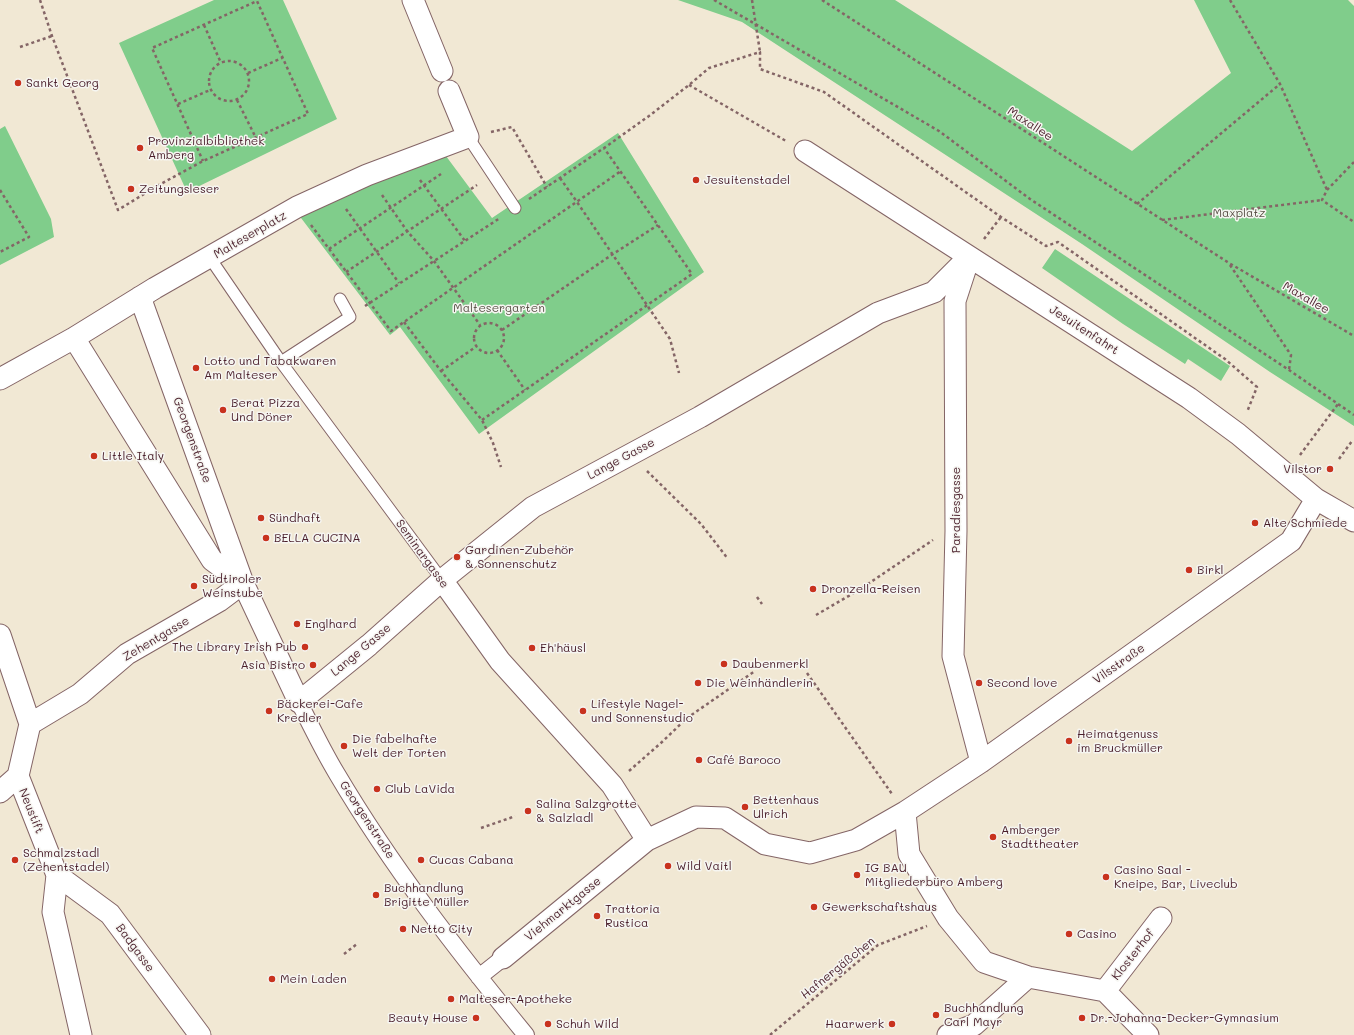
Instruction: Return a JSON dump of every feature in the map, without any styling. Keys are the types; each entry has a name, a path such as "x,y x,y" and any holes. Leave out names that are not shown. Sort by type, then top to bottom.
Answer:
{"street":[{"path":"413,0 442,71"},
{"path":"449,91 468,137"},
{"name":"Malteserplatz","path":"0,379 74,338 140,297 297,207 367,175 468,137"},
{"name":"Jesuitenfahrt","path":"805,151 1189,398 1238,434 1316,498 1354,521"},
{"name":"Lange Gasse","path":"299,702 369,645 442,580 533,507 700,417 878,313 934,292 969,257"},
{"name":"Paradiesgasse","path":"969,257 955,301 956,531 953,656 981,762"},
{"name":"Georgenstraße","path":"140,297 244,583 299,702 336,774 401,874 479,977 526,1035"},
{"name":"Georgenstraße","path":"74,338 212,560 244,583"},
{"name":"Vilsstraße","path":"905,812 981,762 1291,540 1316,498"},
{"name":"Seminargasse","path":"442,580 500,661 612,785 647,840"},
{"name":"Zehentgasse","path":"30,724 80,694 127,654 219,601 244,583"},
{"path":"0,635 30,724"},
{"name":"Neustift","path":"30,724 18,776 57,875 52,912 81,1035"},
{"path":"0,792 18,776"},
{"path":"905,812 909,854 948,918 984,962 1028,977 1105,991 1148,1035"},
{"name":"Viehmarktgasse","path":"479,977 647,840 696,817 725,818 765,844 810,853 856,840 905,812"},
{"name":"Badgasse","path":"57,875 110,914 200,1035"},
{"name":"Klosterhof","path":"1105,991 1161,918"},
{"path":"948,1035 975,1030 1028,977"}],"lane":[{"path":"468,137 515,208"},
{"name":"Seminargasse","path":"210,258 281,362 442,580"},
{"path":"281,362 350,317 340,299"}],"path":[{"path":"40,0 52,36 118,210 156,186 203,161 308,114 257,1 152,48 203,161"},
{"path":"714,0 939,131 1030,199 1289,370 1354,416"},
{"path":"752,0 760,52 760,69 824,92 1001,217 1046,246 1058,242 1225,359 1257,387 1238,434"},
{"name":"Maxallee","path":"822,0 1229,263 1354,336"},
{"path":"1230,0 1280,84 1327,190"},
{"path":"204,25 221,62"},
{"path":"20,47 52,36"},
{"path":"350,317 604,148 689,86 709,68 760,52"},
{"path":"248,73 282,58"},
{"path":"221,62 236,62 243,66 248,73 250,81 248,88 244,95 238,100 230,102 222,100 215,96 210,90 210,74 214,67 221,62"},
{"path":"1137,204 1280,84"},
{"path":"689,86 805,151"},
{"path":"178,104 210,90"},
{"path":"238,100 256,138"},
{"path":"468,137 512,127 547,187"},
{"path":"482,420 692,274 604,148"},
{"path":"406,160 440,209 465,241"},
{"path":"1322,200 1327,190 1354,162"},
{"path":"329,249 447,170"},
{"path":"297,207 390,331 454,288 620,171"},
{"path":"367,175 407,231 434,261 480,325"},
{"path":"346,272 493,175"},
{"path":"560,178 670,339 679,373"},
{"path":"0,190 29,237 0,252"},
{"path":"333,190 399,283"},
{"path":"1161,220 1322,200 1354,222"},
{"path":"502,330 658,224"},
{"name":"Maxallee","path":"1229,263 1291,355 1289,370"},
{"path":"404,322 441,371 482,420 493,444 501,467"},
{"path":"490,323 495,324 502,330 503,341 497,350 487,353 482,351 477,346 474,339 474,333 480,325 490,323"},
{"path":"441,371 477,346"},
{"path":"497,350 525,390"},
{"path":"1288,475 1305,448 1338,404"},
{"path":"1339,459 1352,441"},
{"path":"630,454 701,524 728,559"},
{"path":"816,615 859,590 931,541 956,531"},
{"path":"757,597 762,604"},
{"path":"612,785 662,742 687,718 755,671"},
{"path":"807,673 905,812"},
{"path":"481,828 515,816"},
{"name":"Hafnergäßchen","path":"770,1035 878,945 948,918"},
{"path":"344,954 357,944"}],"green space":[{"path":"214,0 283,0 337,119 187,192 119,43"},
{"name":"Maxplatz","path":"678,0 895,0 1132,151 1231,73 1194,0 1348,0 1354,6 1354,426 1270,372 1082,244 742,22"},
{"path":"5,126 51,219 54,237 0,265 0,129"},
{"name":"Maltesergarten","path":"618,133 704,272 479,434 400,327 390,335 298,214 443,152 492,218"},
{"path":"1055,249 1230,366 1221,381 1188,359 1185,364 1123,324 1042,268"}],"place":[{"name":"Sankt Georg","path":"18,83"},
{"name":"Provinzialbibliothek Amberg","path":"140,148"},
{"name":"Jesuitenstadel","path":"696,180"},
{"name":"Zeitungsleser","path":"131,189"},
{"name":"Lotto und Tabakwaren Am Malteser","path":"196,368"},
{"name":"Berat Pizza Und Döner","path":"223,410"},
{"name":"Little Italy","path":"94,456"},
{"name":"Vilstor","path":"1330,469"},
{"name":"Sündhaft","path":"261,518"},
{"name":"Alte Schmiede","path":"1255,523"},
{"name":"BELLA CUCINA","path":"266,538"},
{"name":"Gardinen-Zubehör & Sonnenschutz","path":"457,557"},
{"name":"Birkl","path":"1189,570"},
{"name":"Südtiroler Weinstube","path":"194,586"},
{"name":"Dronzella-Reisen","path":"813,589"},
{"name":"Englhard","path":"297,624"},
{"name":"The Library Irish Pub","path":"305,647"},
{"name":"Eh'häusl","path":"532,648"},
{"name":"Daubenmerkl","path":"724,664"},
{"name":"Asia Bistro","path":"313,665"},
{"name":"Die Weinhändlerin","path":"698,683"},
{"name":"Second love","path":"979,683"},
{"name":"Bäckerei-Cafe Kredler","path":"269,711"},
{"name":"Lifestyle Nagel- und Sonnenstudio","path":"583,711"},
{"name":"Heimatgenuss im Bruckmüller","path":"1069,741"},
{"name":"Die fabelhafte Welt der Torten","path":"344,746"},
{"name":"Café Baroco","path":"699,760"},
{"name":"Club LaVida","path":"377,789"},
{"name":"Bettenhaus Ulrich","path":"745,807"},
{"name":"Salina Salzgrotte & Salzladl","path":"528,811"},
{"name":"Amberger Stadttheater","path":"993,837"},
{"name":"Schmalzstadl (Zehentstadel)","path":"15,860"},
{"name":"Cucas Cabana","path":"421,860"},
{"name":"Wild Vaitl","path":"668,866"},
{"name":"IG BAU Mitgliederbüro Amberg","path":"857,875"},
{"name":"Casino Saal - Kneipe, Bar, Liveclub","path":"1106,877"},
{"name":"Buchhandlung Brigitte Müller","path":"376,895"},
{"name":"Gewerkschaftshaus","path":"814,907"},
{"name":"Trattoria Rustica","path":"597,916"},
{"name":"Netto City","path":"403,929"},
{"name":"Casino","path":"1069,934"},
{"name":"Mein Laden","path":"272,979"},
{"name":"Malteser-Apotheke","path":"451,999"},
{"name":"Buchhandlung Carl Mayr","path":"936,1015"},
{"name":"Beauty House","path":"476,1018"},
{"name":"Dr.-Johanna-Decker-Gymnasium","path":"1082,1018"},
{"name":"Schuh Wild","path":"548,1024"},
{"name":"Haarwerk","path":"892,1024"}]}
